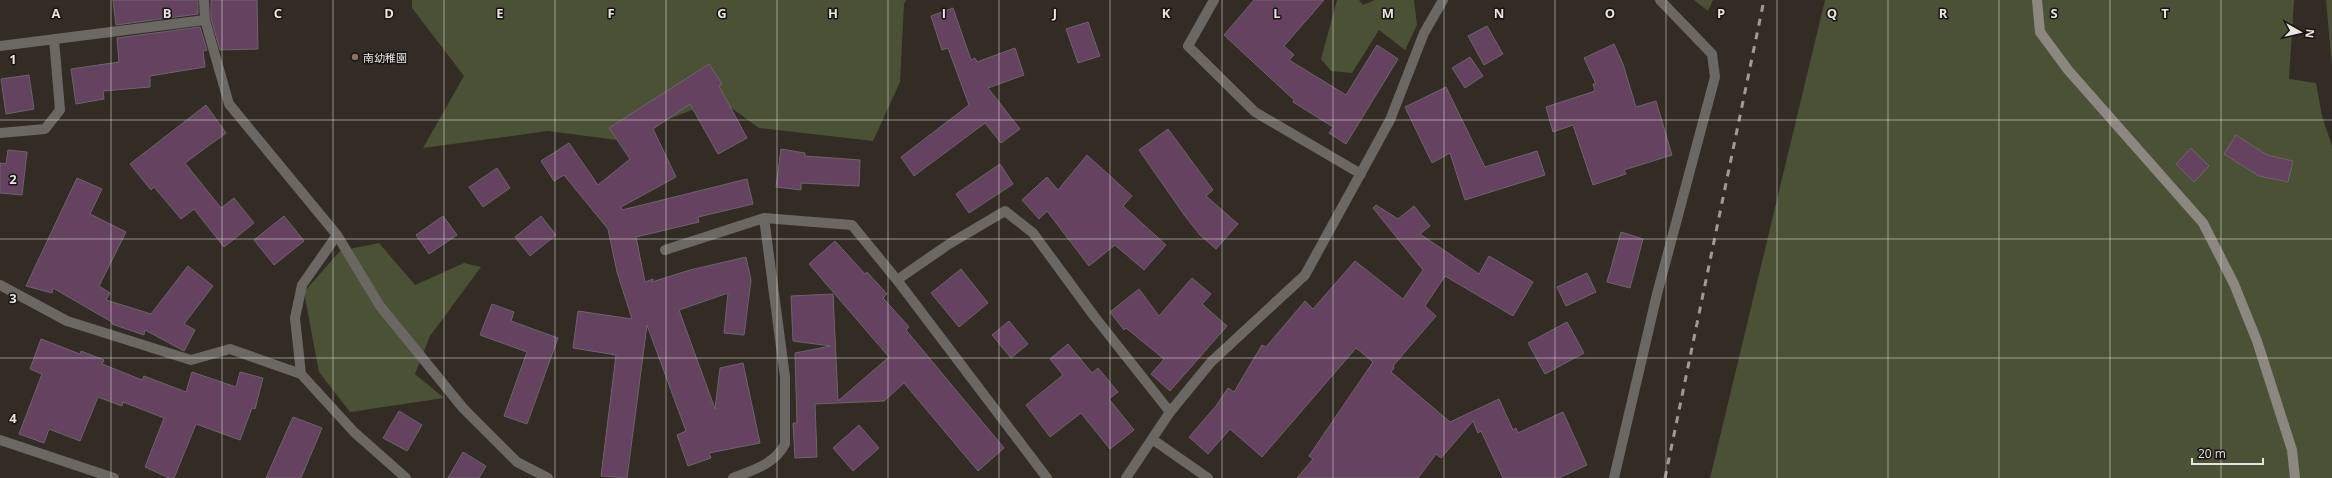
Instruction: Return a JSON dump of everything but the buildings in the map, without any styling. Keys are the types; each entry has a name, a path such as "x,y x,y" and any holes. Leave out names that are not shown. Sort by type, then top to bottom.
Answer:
{"street":[{"path":"204,0 206,20 229,104 337,235 380,306 463,408 517,462 548,478"},
{"path":"1214,0 1188,46 1255,112 1361,174"},
{"path":"1126,478 1170,412 1211,362 1305,275 1390,120 1424,33 1443,0"},
{"path":"1614,478 1656,294 1715,77 1712,54 1660,0"},
{"path":"2037,0 2040,32 2068,70 2204,223 2234,284 2257,341 2292,450 2295,478"},
{"path":"0,46 206,20"},
{"path":"0,133 45,129 60,110 54,39"},
{"path":"897,280 949,244 1005,211 1033,234 1094,316 1170,412"},
{"path":"665,250 764,218 852,225 897,280 1047,478"},
{"path":"733,478 770,462 781,452 785,444 785,377 764,218"},
{"path":"301,374 295,318 302,285 337,235"},
{"path":"0,285 67,321 191,360 230,349 301,374 354,432 406,478"},
{"path":"1152,439 1208,478"},
{"path":"0,440 114,478"}],"green space":[{"path":"412,0 906,0 904,4 900,82 873,141 759,128 719,99 617,140 548,131 423,148 464,76 412,8"},
{"path":"1337,0 1359,0 1363,5 1375,0 1414,0 1417,25 1405,50 1379,30 1352,73 1331,71 1321,59"},
{"path":"1694,0 1713,0 1708,11"},
{"path":"1825,0 2294,0 2289,79 2316,83 2322,116 2332,146 2332,478 1710,478"},
{"path":"2326,0 2332,0 2332,67"},
{"path":"379,243 415,285 464,263 481,267 430,336 415,374 444,398 350,412 319,372 304,292 340,251"}],"railway":[{"path":"1665,478 1764,0"}],"place":[{"name":"南幼稚園","path":"355,57"}]}
